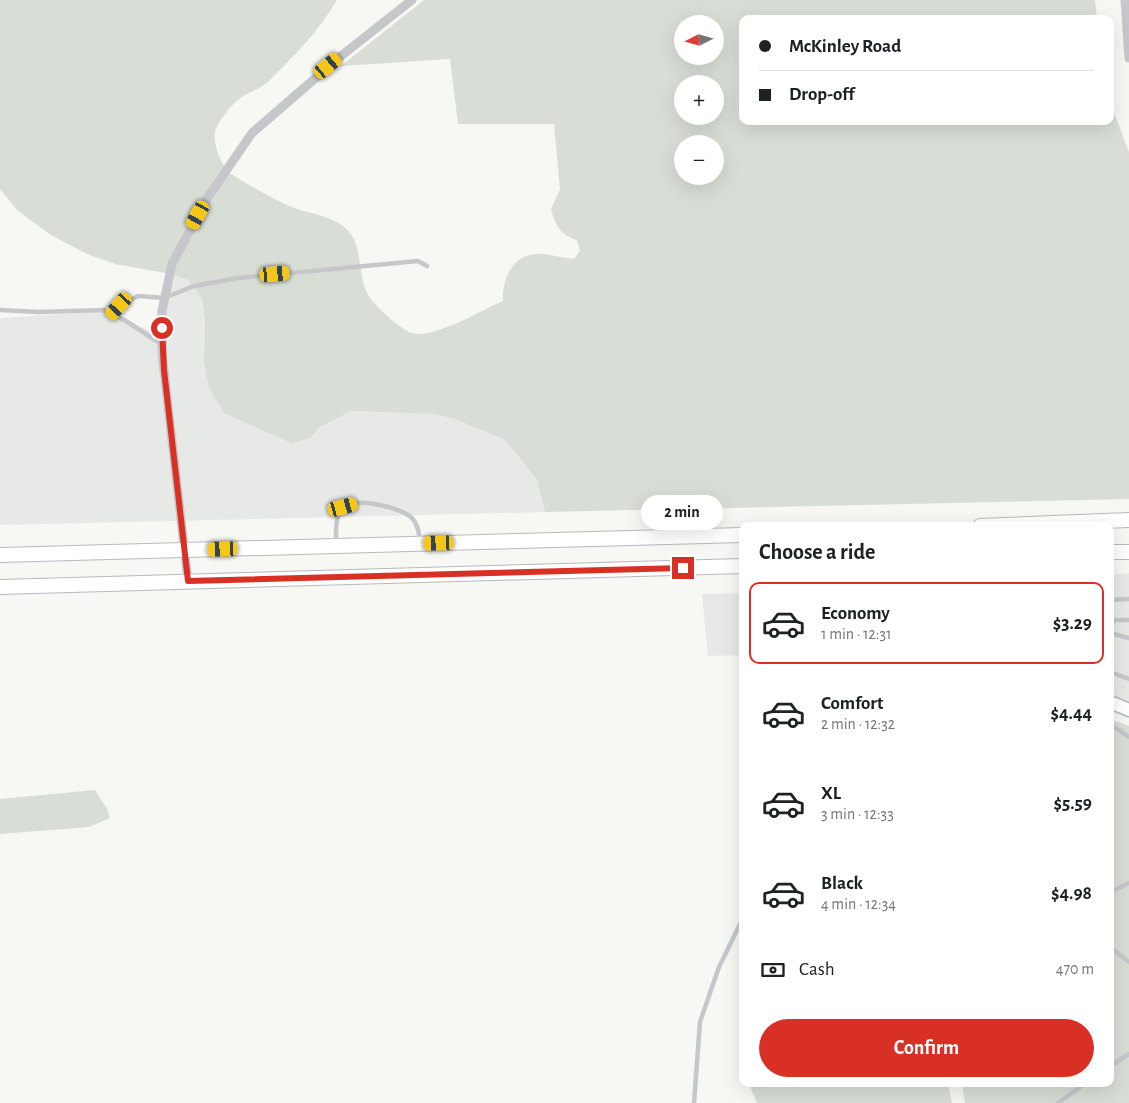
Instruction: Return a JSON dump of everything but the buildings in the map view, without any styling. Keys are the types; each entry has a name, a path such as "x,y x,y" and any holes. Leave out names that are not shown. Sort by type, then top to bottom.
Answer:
{"main road":[{"path":"1079,522 1129,520"},
{"path":"0,555 739,535"},
{"path":"1114,552 1129,552"},
{"path":"0,587 739,566"}],"street":[{"path":"188,581 162,344 164,298 172,264 208,197 242,144 283,104 412,0"},
{"path":"1125,0 1129,58"},
{"path":"1114,704 1129,710"}],"lane":[{"path":"113,313 119,306 138,296 164,298 194,286 238,278 418,261 427,266"},
{"path":"0,310 39,312 104,310 113,313 162,344"},
{"path":"336,546 339,512 343,507 356,504 374,504 400,510 412,518 418,527 420,544"},
{"path":"1114,600 1129,599"},
{"path":"1114,620 1129,620"},
{"path":"1114,632 1129,638"},
{"path":"1114,673 1129,679"},
{"path":"1114,727 1129,737"},
{"path":"1114,890 1129,883"},
{"path":"694,1103 700,1022 719,967 739,926"},
{"path":"1114,950 1129,962"},
{"path":"1114,1063 1129,1054"},
{"path":"1058,1103 1080,1087"}],"shaded area":[{"path":"0,0 337,0 314,33 297,53 260,88 243,96 226,112 215,132 216,147 225,167 239,179 288,206 325,217 343,226 354,240 364,285 370,298 406,331 420,334 458,323 503,301 506,278 514,264 520,259 540,254 574,259 580,251 577,240 571,238 559,228 551,209 560,189 554,124 458,124 450,59 341,66 424,0 1095,0 1097,15 739,15 739,125 1114,125 1114,113 1129,152 1129,499 545,512 537,480 505,440 455,419 434,414 351,411 320,427 310,438 291,443 224,413 209,389 204,362 205,320 202,299 188,280 171,274 115,264 87,254 51,235 18,211 0,189"},
{"path":"171,274 188,280 202,298 205,320 204,362 209,389 224,413 310,438 320,427 351,411 434,414 455,419 505,440 537,480 545,512 0,525 0,318 109,311 158,335"},
{"path":"1129,573 1129,703 1114,697 1114,575"},
{"path":"739,593 739,655 708,656 702,594"},
{"path":"1114,720 1129,726 1129,1103 965,1103 962,1087 1114,1087"},
{"path":"95,790 107,809 110,818 89,827 0,834 0,799"},
{"path":"750,1087 949,1087 952,1103 757,1103"}],"route":[{"path":"162,328 162,353 188,581 683,568"}]}
